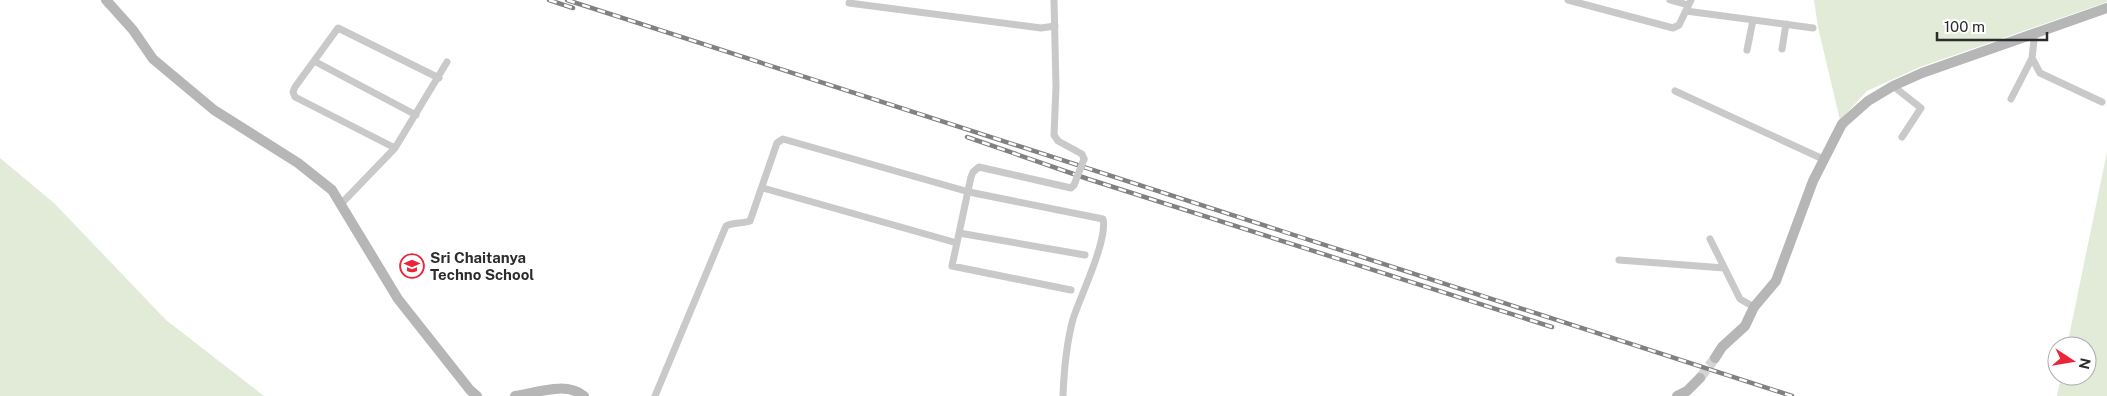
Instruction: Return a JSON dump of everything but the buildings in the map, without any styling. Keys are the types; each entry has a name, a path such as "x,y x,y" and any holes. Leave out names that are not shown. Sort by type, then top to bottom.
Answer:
{"main road":[{"path":"106,0 133,30 153,59 214,110 298,163 332,190 398,299 470,390 478,396"},
{"path":"1714,358 1745,326 1754,307 1776,281 1823,159 1842,124 1868,101 1893,86 1922,73 2034,32 2107,8"},
{"path":"1677,396 1687,391 1700,378"},
{"path":"515,396 562,388 578,390 584,396"}],"street":[{"path":"1054,0 1056,87 1054,135 1058,141 1082,154 1084,159 1074,185 1071,188 979,167 973,172 952,266 1071,290"},
{"path":"1568,0 1673,28 1679,25 1688,5"},
{"path":"1670,0 1753,20 1813,28"},
{"path":"849,3 1041,28 1055,26"},
{"path":"1748,50 1753,20"},
{"path":"1782,50 1786,24"},
{"path":"395,148 295,97 293,92 295,87 338,28 438,78"},
{"path":"2011,99 2032,58 2034,32"},
{"path":"2032,58 2040,73 2102,102"},
{"path":"314,61 416,115"},
{"path":"340,205 395,148 447,62"},
{"path":"1893,86 1921,108 1902,137"},
{"path":"1675,91 1823,159"},
{"path":"655,396 726,226 750,221 778,143 782,139 969,192 1104,219 1096,258 1073,320 1064,355 1063,396"},
{"path":"763,188 957,243"},
{"path":"959,233 1085,256"},
{"path":"1710,239 1740,299 1754,307"},
{"path":"1620,260 1724,268"}],"green space":[{"path":"1814,0 2107,0 2107,2 1920,67 1867,91 1840,120 1818,27"},
{"path":"2107,152 2107,396 2057,396 2059,386 2097,386 2097,336 2069,336"},
{"path":"0,158 54,203 166,320 264,396 0,396"}],"tunnel":[{"path":"1700,378 1715,358"}],"railway":[{"path":"549,0 573,8"},
{"path":"567,0 1792,396"},
{"path":"967,137 1088,179 1552,327"}],"place":[{"name":"Sri Chaitanya Techno School","path":"412,266"}]}
